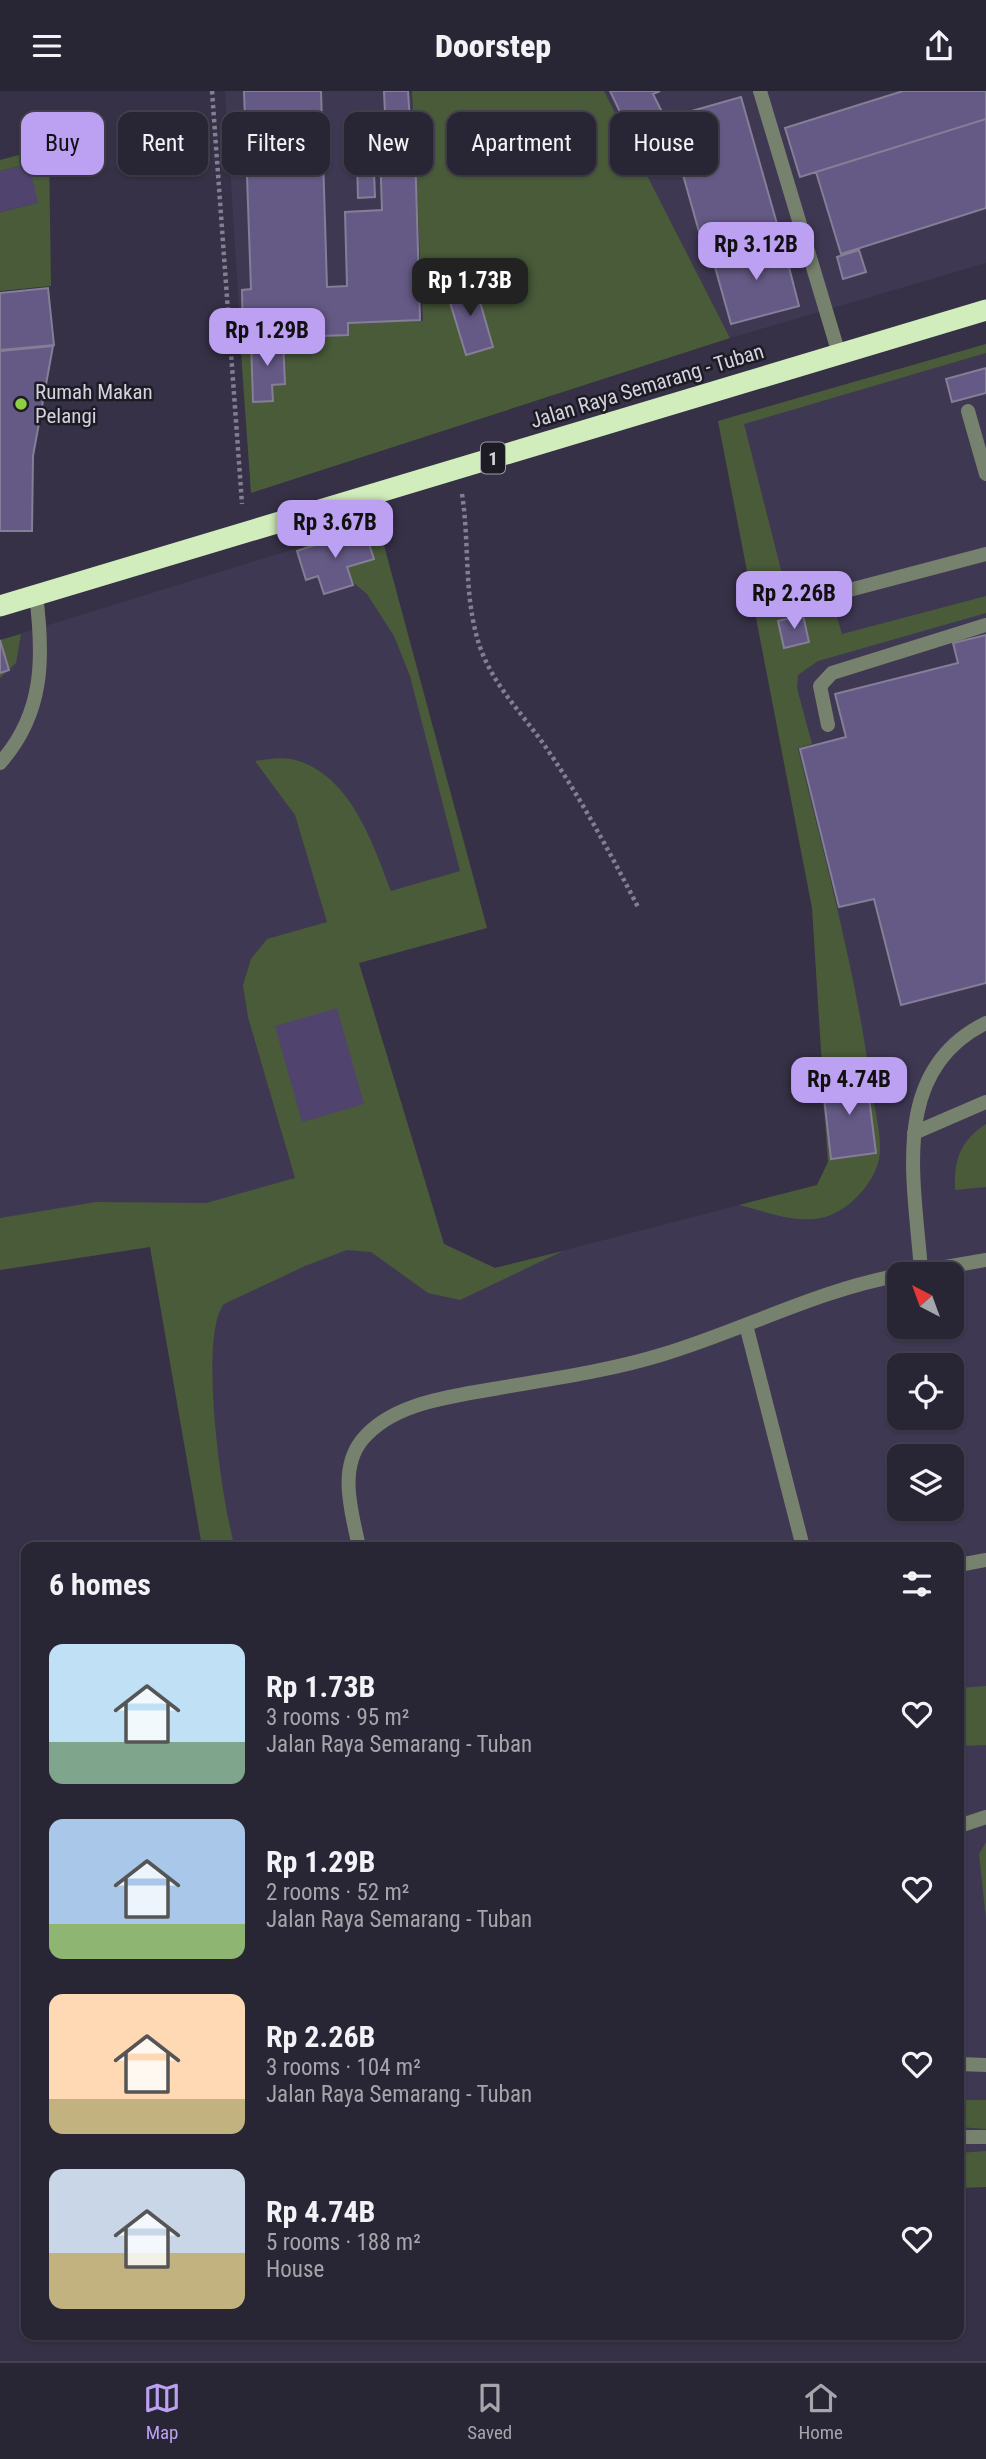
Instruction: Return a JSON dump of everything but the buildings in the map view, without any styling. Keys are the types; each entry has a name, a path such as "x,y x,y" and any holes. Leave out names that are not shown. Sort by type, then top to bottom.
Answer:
{"highway":[{"name":"Jalan Raya Semarang - Tuban","path":"0,606 986,310"}],"lane":[{"path":"760,91 839,355"},
{"path":"968,411 986,474"},
{"path":"800,603 986,554"},
{"path":"0,763 17,745 32,716 40,686 40,628 36,595"},
{"path":"828,725 820,687 832,673 986,625"},
{"path":"921,1262 914,1133 923,1090 937,1064 956,1042 986,1023"},
{"path":"914,1133 986,1103"},
{"path":"964,1264 986,1260"},
{"path":"358,1542 348,1473 363,1439 391,1416 410,1408 470,1394 664,1355 813,1300 887,1279"},
{"path":"746,1325 802,1542"},
{"path":"964,1564 986,1560"},
{"path":"964,1824 986,1817"},
{"path":"964,2064 986,2065"},
{"path":"964,2137 986,2137"}],"path":[{"path":"212,91 225,307 244,533"},
{"path":"458,469 467,526 470,612 480,648 505,695 546,747 582,803 638,907"}],"shaded area":[{"path":"225,91 412,91 414,112 344,112 344,175 417,175 423,321 251,493 230,175 330,175 330,112 226,112"},
{"path":"604,91 986,91 986,263 730,338 647,175 718,175 718,112 615,112"},
{"path":"21,166 21,175 32,175 38,203 0,212 0,171"},
{"path":"986,344 986,2175 964,2178 964,1542 201,1542 150,1247 0,1270 0,640 378,523 487,928 359,963 444,1244 495,1268 817,1185 828,1162 821,1082 848,954 718,421"},
{"path":"337,1008 364,1104 302,1122 275,1026"}],"green space":[{"path":"412,91 604,91 615,112 610,112 610,175 647,175 730,338 251,493 240,339 335,322 423,321 416,175 433,175 433,112 413,112"},
{"path":"21,154 21,166 0,171 0,160"},
{"path":"31,175 49,175 51,286 0,291 0,212 37,203"},
{"path":"986,344 986,353 744,424 792,613 833,603 842,634 986,596 986,613 818,661 798,675 797,688 812,744 798,748 857,1000 878,1123 880,1150 877,1167 869,1182 844,1208 825,1217 813,1219 775,1215 739,1205 817,1185 828,1162 812,908 718,421"},
{"path":"378,523 487,928 359,963 444,1244 495,1268 563,1251 460,1300 428,1293 371,1252 347,1250 305,1266 224,1304 216,1322 213,1384 219,1460 234,1542 201,1542 150,1247 0,1270 0,1218 96,1202 206,1203 295,1178 248,1017 243,985 251,959 267,939 327,922 295,815 255,761 293,759 317,770 333,782 358,815 391,891 460,871 410,676 394,636 367,594 331,564 303,546"},
{"path":"21,634 16,663 0,678 0,640"},
{"path":"986,1124 986,1187 955,1190 960,1152 970,1137"},
{"path":"986,1686 986,1745 964,1746 964,1688"},
{"path":"986,1842 986,1919 979,1854"},
{"path":"964,2100 986,2100 986,2129 964,2127"},
{"path":"986,2151 986,2187 964,2188 964,2153"}],"place":[{"name":"Rumah Makan Pelangi","path":"21,404"}]}
